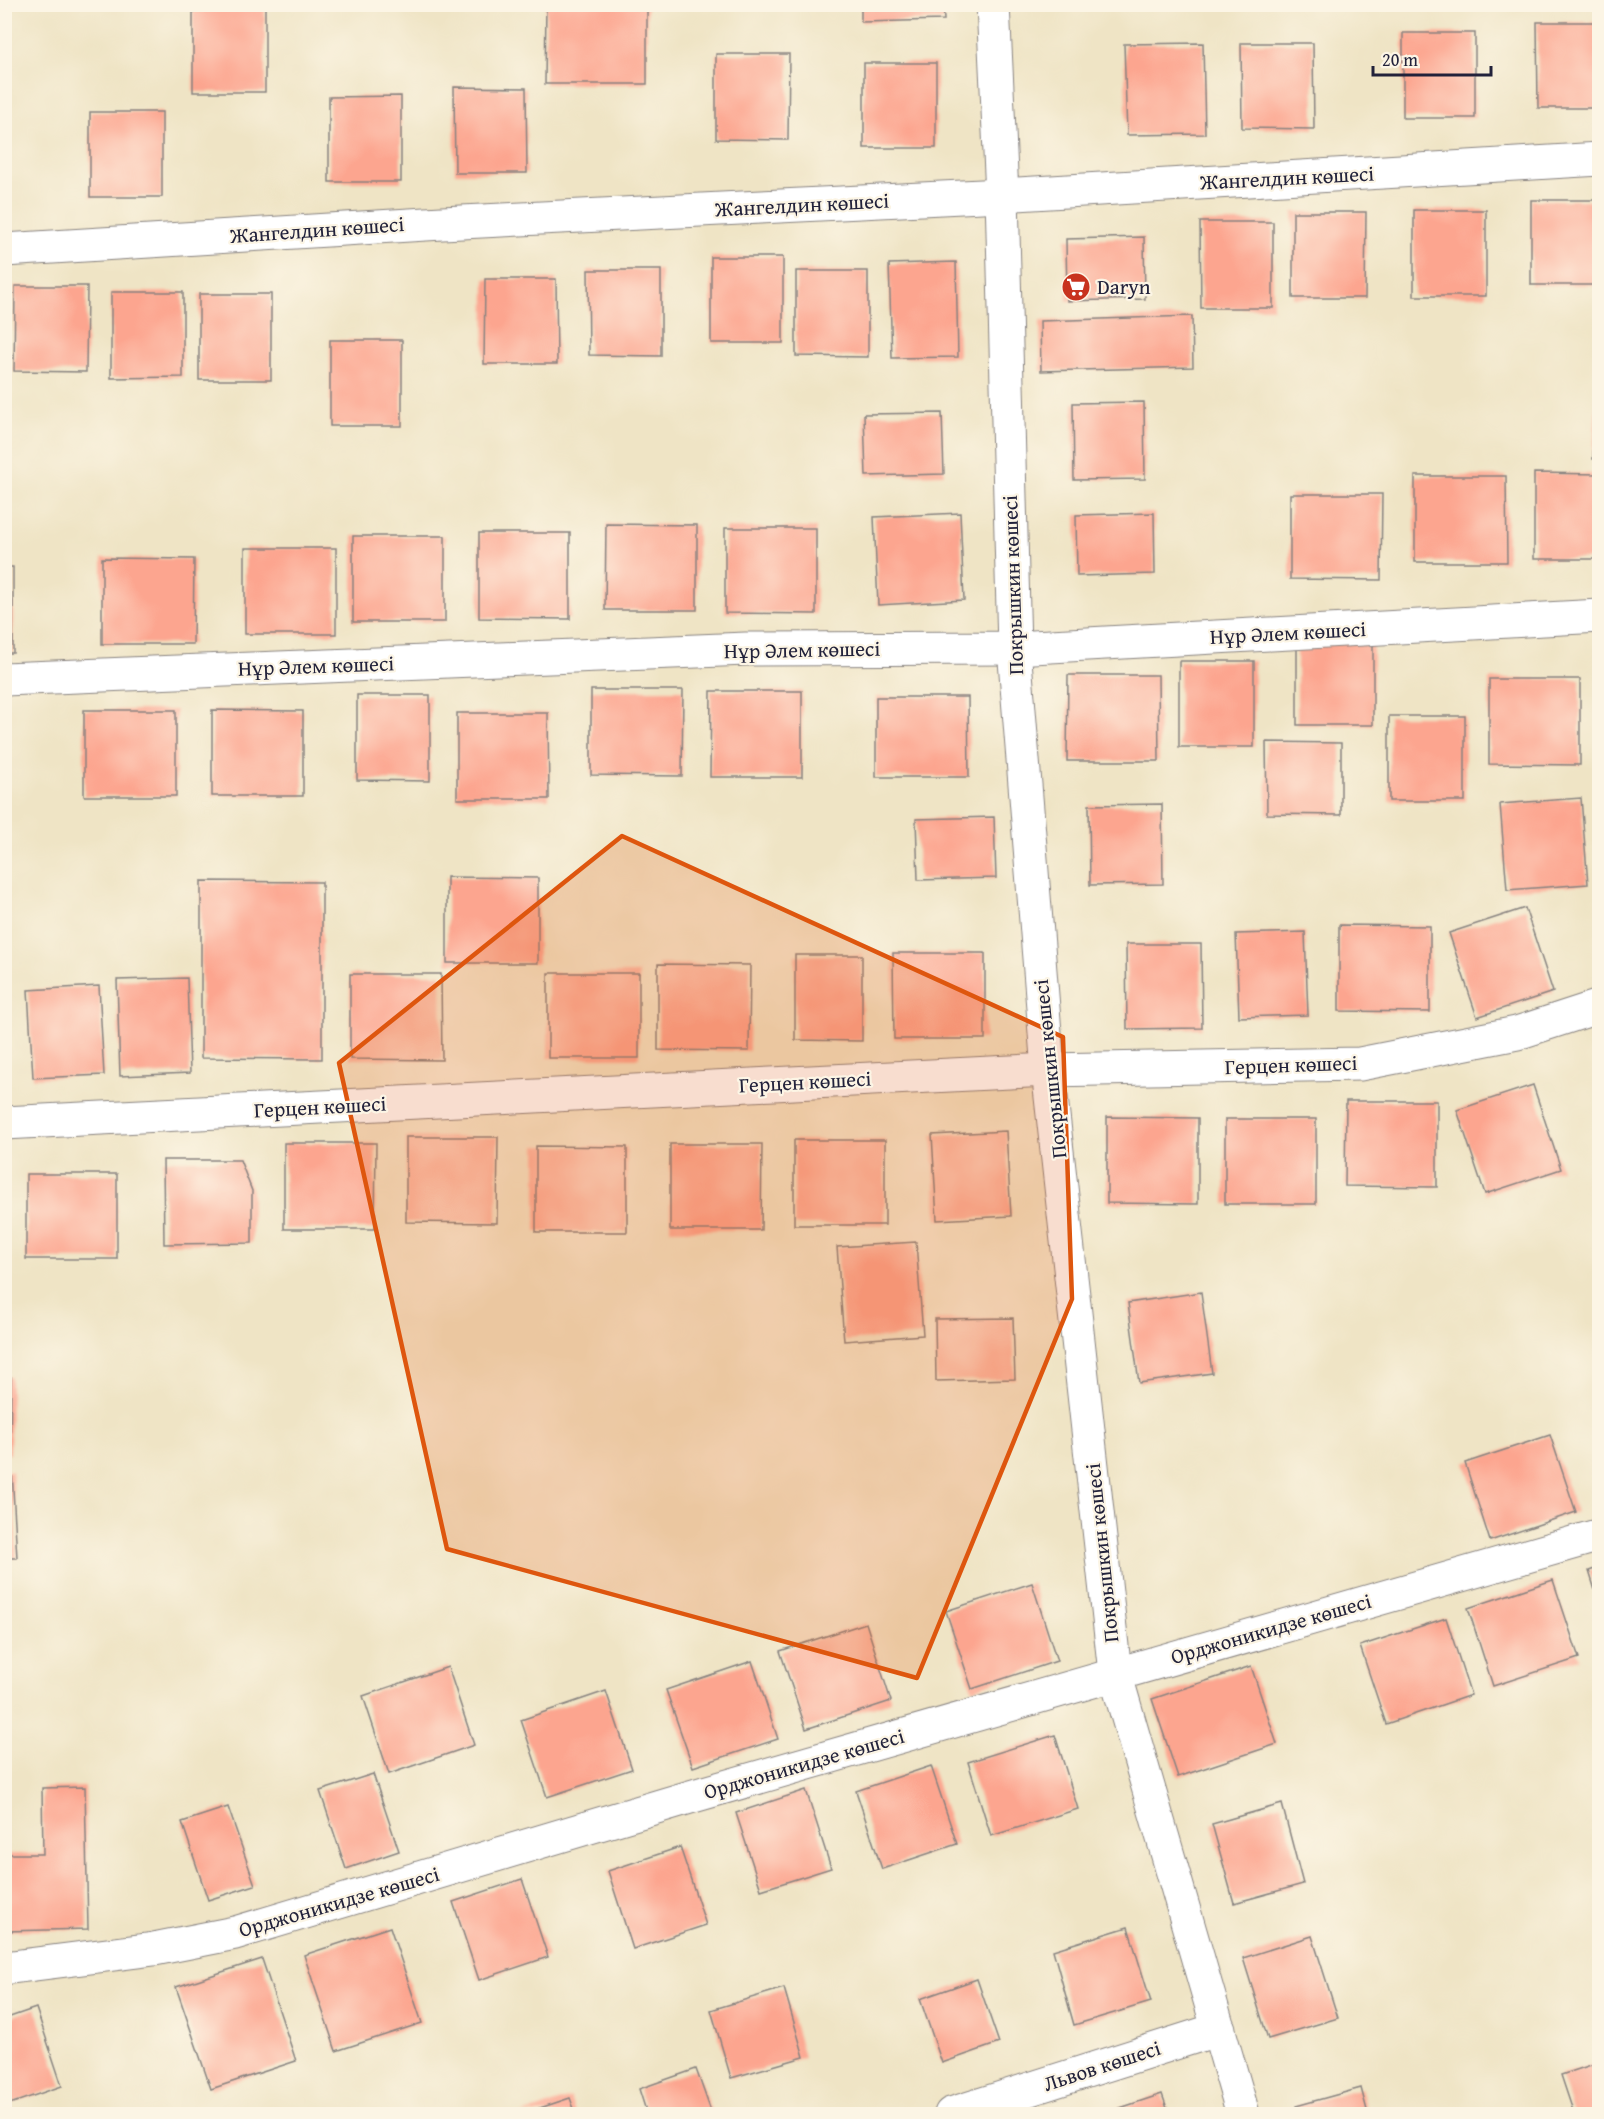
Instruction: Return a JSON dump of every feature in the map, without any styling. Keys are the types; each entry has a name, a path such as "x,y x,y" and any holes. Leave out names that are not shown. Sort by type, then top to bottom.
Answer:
{"street":[{"name":"Покрышкин көшесі","path":"993,4 1002,195 1014,648 1048,1070 1115,1673 1243,2115"},
{"name":"Жангелдин көшесі","path":"4,250 430,223 1002,195 1599,159"},
{"name":"Нұр Әлем көшесі","path":"4,679 746,649 1014,648 1599,616"},
{"name":"Герцен көшесі","path":"4,1123 1048,1070 1360,1064 1516,1033 1599,1006"},
{"name":"Орджоникидзе көшесі","path":"4,1968 154,1950 235,1933 679,1800 1599,1535"},
{"name":"Львов көшесі","path":"951,2115 1219,2029"}],"highlighted area":[{"path":"622,836 1063,1037 1072,1299 917,1678 447,1549 339,1063"}],"building":[{"path":"546,4 647,4 647,84 545,84"},
{"path":"861,4 943,4 944,20 861,22"},
{"path":"1036,4 1069,4 1069,6 1036,8"},
{"path":"193,7 265,7 265,92 193,92"},
{"path":"1537,22 1600,22 1600,108 1538,108"},
{"path":"1403,33 1475,33 1475,118 1403,118"},
{"path":"1203,43 1205,134 1127,135 1124,44"},
{"path":"1241,43 1313,43 1314,129 1242,128"},
{"path":"716,54 789,54 788,140 716,139"},
{"path":"864,63 936,63 936,148 864,148"},
{"path":"454,87 526,88 527,173 455,173"},
{"path":"401,96 401,182 329,182 329,97"},
{"path":"90,112 162,112 162,197 90,197"},
{"path":"1531,200 1600,200 1600,285 1531,285"},
{"path":"1414,210 1486,210 1486,296 1414,296"},
{"path":"1293,212 1366,212 1365,298 1293,298"},
{"path":"1200,222 1273,222 1273,308 1201,308"},
{"path":"1144,237 1145,299 1067,301 1066,239"},
{"path":"711,257 783,257 783,343 711,343"},
{"path":"956,262 958,357 892,358 889,264"},
{"path":"588,270 661,270 661,356 589,355"},
{"path":"796,271 868,271 868,357 796,356"},
{"path":"485,279 556,279 557,364 484,364"},
{"path":"15,286 87,286 86,372 14,371"},
{"path":"111,292 183,292 183,377 111,378"},
{"path":"199,294 271,294 271,380 199,380"},
{"path":"1192,316 1193,367 1041,371 1040,321"},
{"path":"330,340 402,340 402,426 330,426"},
{"path":"1597,387 1600,387 1600,459 1593,459"},
{"path":"1144,402 1145,479 1074,480 1073,403"},
{"path":"942,413 944,474 866,476 864,414"},
{"path":"1534,473 1600,474 1600,559 1534,559"},
{"path":"1415,476 1506,476 1507,562 1415,562"},
{"path":"1290,494 1382,494 1381,580 1290,579"},
{"path":"960,513 964,600 878,605 874,517"},
{"path":"1154,513 1155,574 1077,576 1076,515"},
{"path":"606,524 697,525 697,610 605,610"},
{"path":"725,528 816,528 816,614 725,613"},
{"path":"479,533 570,533 570,619 479,618"},
{"path":"353,536 445,536 445,622 353,622"},
{"path":"245,548 336,548 336,634 245,634"},
{"path":"102,558 194,559 193,644 102,644"},
{"path":"4,567 13,567 13,653 4,653"},
{"path":"1297,639 1373,639 1373,725 1297,725"},
{"path":"1179,661 1254,661 1254,747 1179,747"},
{"path":"1068,675 1158,675 1159,761 1067,761"},
{"path":"1489,679 1580,679 1580,765 1489,764"},
{"path":"591,690 683,690 682,776 591,775"},
{"path":"711,691 802,691 802,777 710,777"},
{"path":"357,695 430,695 430,781 357,780"},
{"path":"876,697 968,697 969,777 876,777"},
{"path":"84,710 176,710 176,796 84,796"},
{"path":"212,710 303,711 303,796 212,796"},
{"path":"457,713 548,713 549,799 457,799"},
{"path":"1389,716 1465,716 1465,801 1389,801"},
{"path":"1266,742 1341,743 1341,815 1267,814"},
{"path":"1581,798 1588,884 1507,890 1500,804"},
{"path":"1162,804 1163,884 1090,885 1089,805"},
{"path":"994,817 996,878 918,880 916,819"},
{"path":"4,858 6,858 8,920 4,920"},
{"path":"447,877 538,878 538,963 447,963"},
{"path":"201,881 322,882 322,1059 201,1058"},
{"path":"1525,908 1553,992 1477,1017 1449,933"},
{"path":"1339,925 1430,926 1430,1012 1339,1011"},
{"path":"1305,932 1308,1015 1239,1017 1236,934"},
{"path":"1126,944 1201,944 1202,1028 1127,1029"},
{"path":"893,953 985,953 985,1039 894,1039"},
{"path":"795,955 862,955 862,1041 795,1040"},
{"path":"658,964 750,965 749,1051 658,1050"},
{"path":"548,973 639,973 639,1058 548,1058"},
{"path":"350,974 441,974 442,1060 350,1059"},
{"path":"187,978 190,1073 120,1076 117,980"},
{"path":"99,986 104,1075 33,1078 28,990"},
{"path":"1533,1085 1561,1169 1485,1194 1457,1110"},
{"path":"1346,1101 1437,1101 1437,1187 1345,1186"},
{"path":"1107,1117 1198,1118 1198,1204 1107,1203"},
{"path":"1225,1119 1316,1119 1316,1204 1225,1204"},
{"path":"1006,1131 1011,1216 937,1220 932,1135"},
{"path":"406,1137 498,1137 497,1223 406,1222"},
{"path":"794,1140 885,1140 885,1225 794,1225"},
{"path":"284,1143 376,1143 375,1229 284,1229"},
{"path":"670,1144 762,1144 761,1230 670,1230"},
{"path":"536,1146 627,1147 627,1232 536,1232"},
{"path":"163,1160 240,1160 252,1191 252,1243 164,1244"},
{"path":"26,1174 117,1174 117,1259 26,1259"},
{"path":"916,1242 923,1335 844,1341 837,1247"},
{"path":"1201,1292 1212,1373 1139,1383 1128,1303"},
{"path":"1013,1318 1015,1379 936,1381 935,1319"},
{"path":"4,1340 6,1340 7,1357 4,1357"},
{"path":"5,1377 11,1377 10,1454 5,1454"},
{"path":"1550,1435 1576,1512 1490,1541 1465,1463"},
{"path":"4,1471 12,1471 17,1558 4,1558"},
{"path":"1600,1567 1600,1603 1599,1603 1589,1571"},
{"path":"1553,1580 1579,1658 1493,1686 1468,1608"},
{"path":"1032,1583 1057,1661 972,1689 946,1611"},
{"path":"1446,1618 1471,1695 1386,1724 1360,1646"},
{"path":"866,1623 891,1701 806,1729 780,1651"},
{"path":"752,1661 778,1739 693,1767 666,1690"},
{"path":"1251,1666 1277,1744 1178,1777 1152,1699"},
{"path":"448,1667 474,1745 389,1774 363,1696"},
{"path":"606,1691 632,1769 547,1797 521,1720"},
{"path":"1055,1735 1078,1809 991,1836 968,1762"},
{"path":"931,1766 957,1844 882,1869 856,1791"},
{"path":"373,1774 399,1851 346,1869 320,1791"},
{"path":"85,1787 88,1929 5,1931 5,1854 43,1854 42,1788"},
{"path":"806,1790 831,1868 761,1890 736,1813"},
{"path":"1282,1804 1303,1884 1234,1903 1212,1824"},
{"path":"228,1807 255,1885 208,1900 182,1822"},
{"path":"680,1847 706,1925 633,1949 608,1871"},
{"path":"522,1879 548,1957 479,1980 453,1902"},
{"path":"390,1927 422,2023 336,2051 304,1955"},
{"path":"1128,1927 1151,2002 1074,2025 1053,1950"},
{"path":"1312,1936 1338,2018 1268,2039 1243,1958"},
{"path":"262,1959 296,2061 211,2089 176,1987"},
{"path":"977,1979 999,2043 942,2063 920,1999"},
{"path":"784,1988 804,2057 731,2078 711,2010"},
{"path":"36,2008 62,2086 4,2106 4,2019"},
{"path":"1600,2062 1600,2114 1574,2114 1561,2075"},
{"path":"696,2069 712,2114 647,2114 639,2089"},
{"path":"1361,2088 1368,2114 1298,2114 1296,2106"},
{"path":"1162,2094 1169,2114 1102,2114"},
{"path":"570,2098 576,2114 522,2114"}],"place":[{"name":"Daryn","path":"1076,287"}]}
